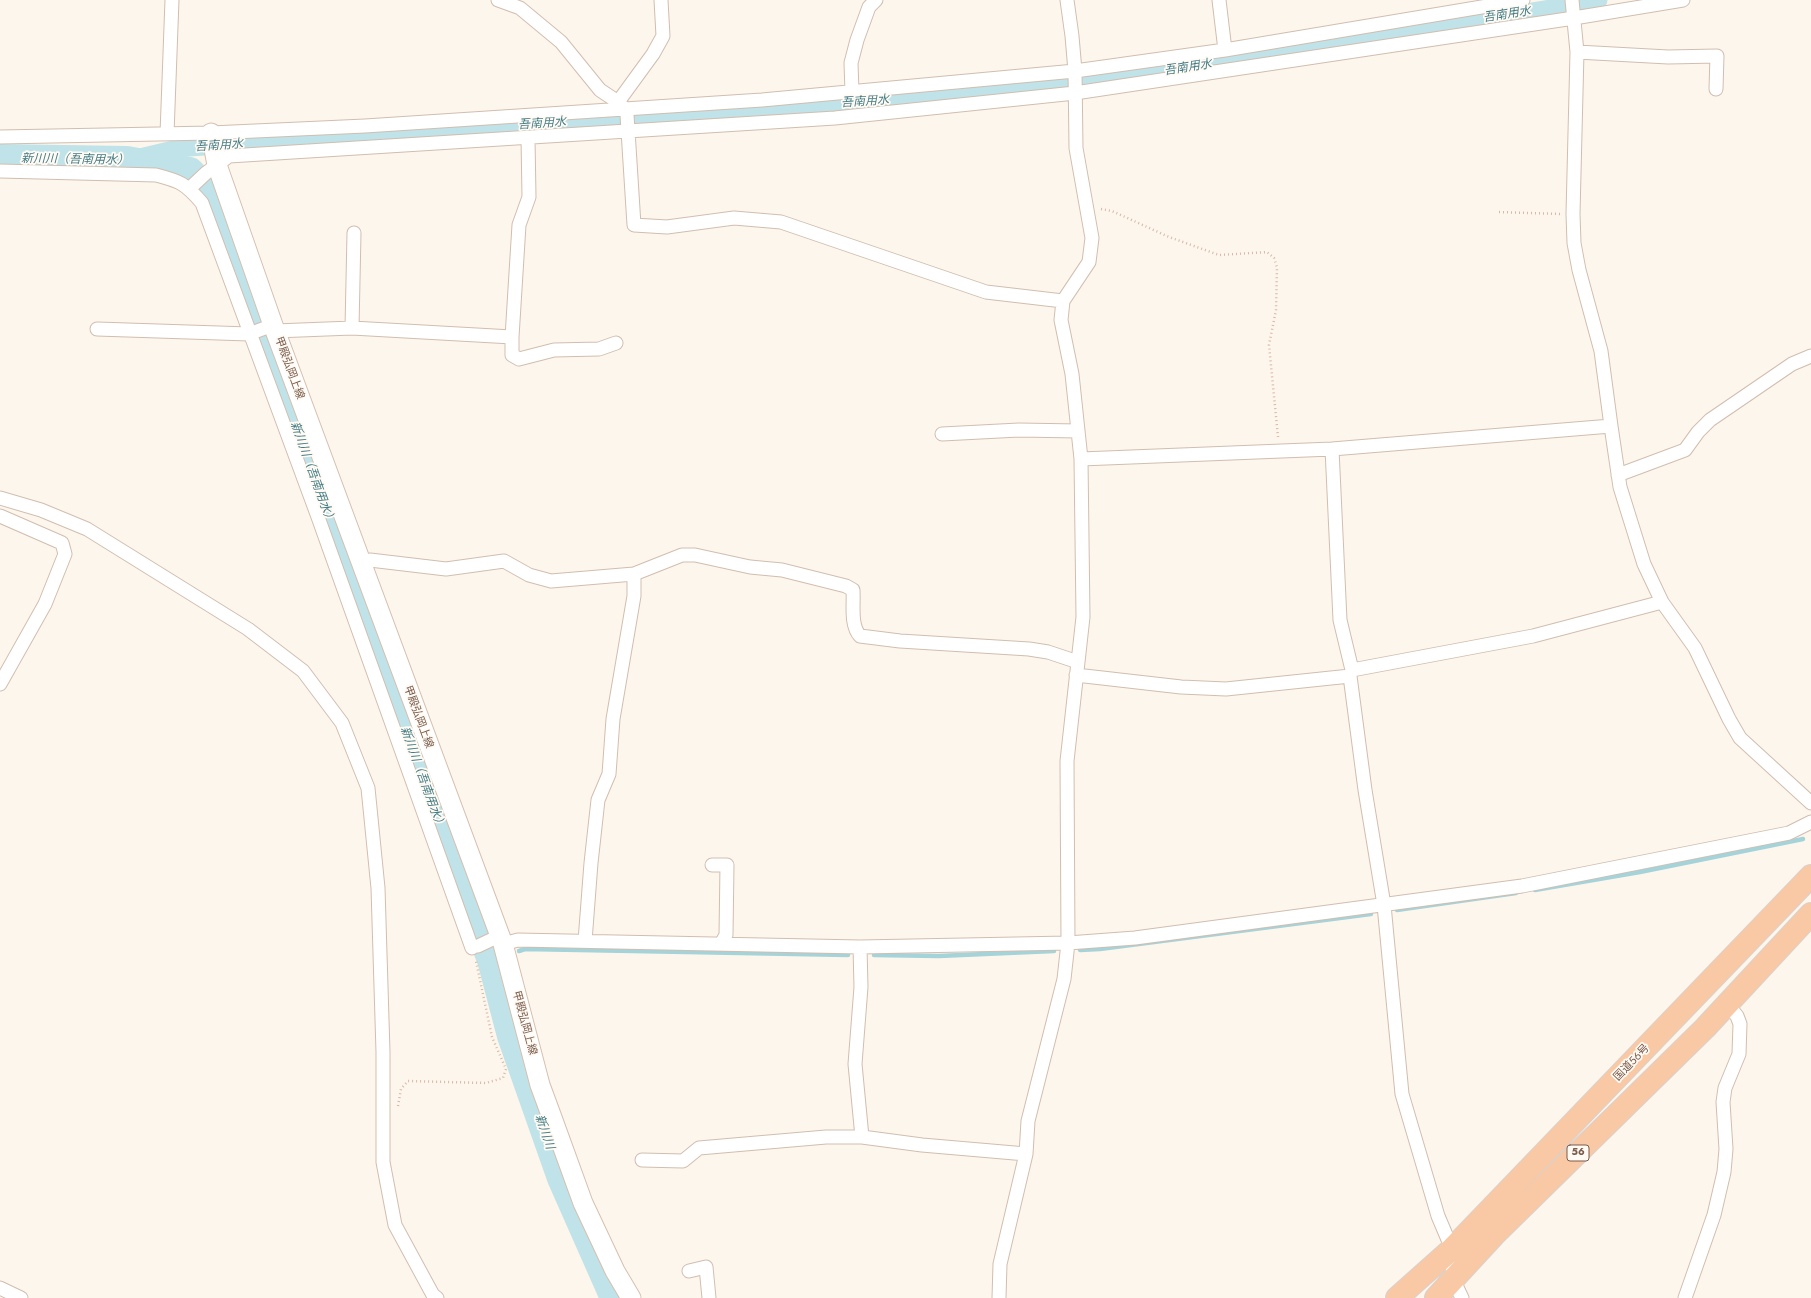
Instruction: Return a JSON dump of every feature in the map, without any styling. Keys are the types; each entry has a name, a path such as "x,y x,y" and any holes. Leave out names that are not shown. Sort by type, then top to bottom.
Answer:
{"highway":[{"name":"国道56号","path":"1452,1249 1682,1012 1811,876"},
{"name":"56","path":"1436,1298 1457,1289 1494,1235 1705,1028 1811,914"},
{"name":"56","path":"1397,1298 1452,1249"}],"main road":[{"name":"甲殿弘岡上線","path":"212,152 264,330 361,562 488,943 583,1203 615,1271 630,1298"}],"street":[{"path":"166,134 172,0"},
{"path":"498,0 520,8 555,37 625,117"},
{"path":"661,0 663,36 653,54 625,117 634,225 667,227 734,218 781,222 986,292 1063,301"},
{"path":"852,92 852,63 857,40 869,7 876,0"},
{"path":"999,1298 1000,1264 1026,1154 1028,1121 1064,979 1068,943 1067,761 1083,617 1080,459 1078,431 1072,374 1061,320 1063,301 1089,262 1092,238 1076,148 1075,82 1067,0"},
{"path":"1219,0 1225,50"},
{"path":"0,137 166,134 212,152 229,156 528,138 625,117 762,100 852,92 1075,82 1225,50 1523,0"},
{"path":"191,186 212,152 365,126 625,117 835,118 1573,10 1683,0"},
{"path":"1573,10 1577,52 1573,214 1574,243 1579,270 1601,351 1610,426 1620,487 1644,564 1662,602 1695,648 1729,719 1740,738 1811,803"},
{"path":"1577,52 1668,57 1717,56 1716,89"},
{"path":"528,138 529,197 519,225 512,354 519,359 554,350 599,349 616,343"},
{"path":"0,171 156,175 176,180 191,186 202,203 264,330 318,517 488,943 518,940 860,947 1068,943 1135,938 1522,886 1789,833 1811,822"},
{"path":"352,328 354,233"},
{"path":"97,329 264,330 352,328 512,337"},
{"path":"1618,475 1685,450 1698,432 1710,420 1792,364 1811,356"},
{"path":"1080,459 1332,449 1610,426"},
{"path":"942,434 1019,430 1078,431"},
{"path":"1332,449 1340,620 1351,673 1365,790 1384,905 1402,1094 1438,1216 1452,1249 1457,1289"},
{"path":"0,498 41,510 87,529 248,629 303,671 342,723 368,788 378,888 383,1052 383,1162 395,1225 433,1295 437,1298"},
{"path":"0,516 62,543 66,554 45,604 0,684"},
{"path":"361,562 370,560 446,569 504,561 529,575 550,581 634,574 682,555 695,555 750,567 782,570 846,586 853,590 854,622 856,631 860,636 900,641 1029,649 1048,652 1077,669 1181,687 1226,689 1351,673 1533,636 1662,602"},
{"path":"585,941 598,800 609,774 613,720 634,596 634,574"},
{"path":"712,865 726,866 726,935 722,944"},
{"path":"860,947 861,987 855,1064 862,1137"},
{"path":"1685,1298 1714,1215 1724,1172 1726,1149 1723,1102 1725,1088 1739,1054 1740,1024 1737,1016 1727,1004"},
{"path":"642,1160 683,1161 699,1148 826,1137 862,1137 922,1145 1026,1154"},
{"path":"689,1271 706,1267 710,1298"},
{"path":"0,1288 21,1298"}],"path":[{"path":"1086,209 1112,211 1169,236 1220,255 1267,252 1274,258 1277,267 1276,310 1270,345 1279,452"},
{"path":"1499,212 1573,214"},
{"path":"397,1111 402,1089 408,1081 486,1083 502,1078 506,1069 492,1037 480,976 488,943"}],"waterway":[{"name":"吾南用水","path":"127,160 173,149 652,119 973,95 1138,76 1599,0"},
{"name":"新川川（吾南用水）","path":"0,158 127,160 190,171 213,196 418,770 491,960 511,1036 561,1178 614,1298"},
{"path":"1535,890 1640,872 1803,839"},
{"path":"1397,910 1516,893"},
{"path":"1080,950 1100,949 1371,914"},
{"path":"519,951 525,949 848,955"},
{"path":"874,955 939,956 1054,951"}],"water label":[{"name":"新川川","path":"544,1132"}]}
